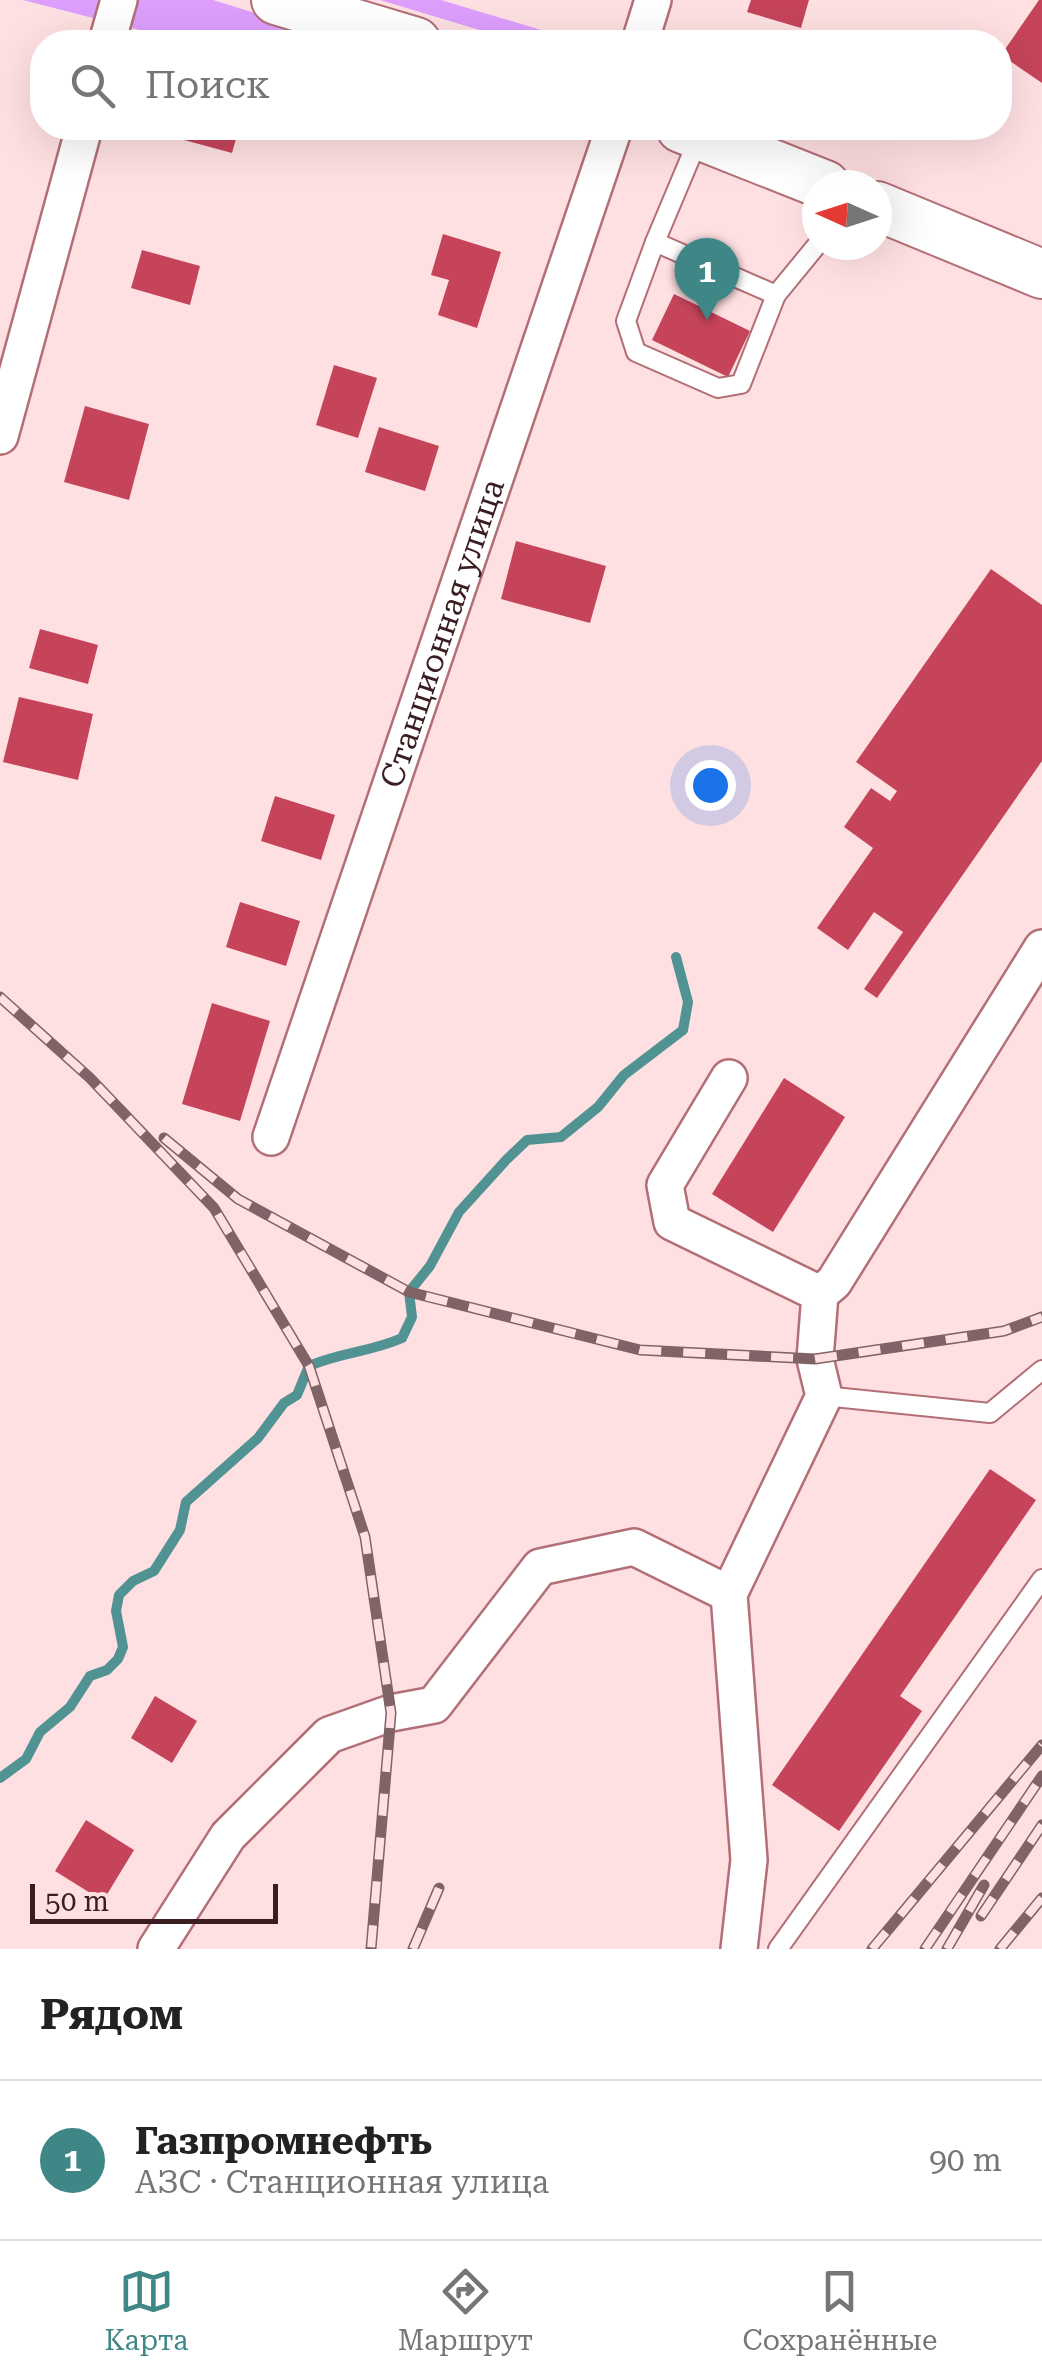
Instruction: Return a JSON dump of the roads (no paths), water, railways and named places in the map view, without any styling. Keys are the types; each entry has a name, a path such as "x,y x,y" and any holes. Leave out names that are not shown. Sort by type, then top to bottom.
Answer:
{"main road":[{"path":"276,0 376,30"},
{"path":"713,140 802,176"},
{"path":"892,212 1042,274"}],"street":[{"path":"111,30 120,0"},
{"path":"644,30 653,0"},
{"path":"0,436 81,140"},
{"name":"Станционная улица","path":"272,1137 610,140"},
{"path":"738,1949 749,1860 730,1594 824,1396 814,1359 820,1294 834,1282 1042,948"},
{"path":"730,1078 665,1185 672,1222 820,1294"},
{"path":"156,1949 240,1823 329,1735 392,1713 434,1705 540,1567 634,1547 730,1594"}],"lane":[{"path":"688,140 626,321 636,352 718,388 741,384 776,295 805,260"},
{"path":"655,242 776,295"},
{"path":"824,1396 990,1413 1042,1370"},
{"path":"778,1949 1042,1579"}],"waterway":[{"path":"0,1778 26,1759 40,1732 70,1707 90,1676 107,1670 118,1659 123,1647 116,1611 119,1595 133,1581 154,1571 180,1530 186,1502 258,1438 284,1403 297,1395 309,1366 402,1338 412,1317 409,1292 430,1266 459,1212 507,1159 527,1140 561,1137 598,1107 624,1075 683,1030 688,1002 676,957"}],"railway":[{"path":"0,997 90,1078 214,1208 309,1366 365,1537 391,1713 371,1949"},
{"path":"164,1138 238,1199 409,1292 640,1350 815,1359 1004,1331 1042,1317"},
{"path":"872,1949 1042,1745"},
{"path":"925,1949 1042,1776"},
{"path":"981,1916 1042,1825"},
{"path":"947,1949 984,1885"},
{"path":"413,1949 439,1888"},
{"path":"1000,1949 1042,1898"}],"place":[{"name":"Газпромнефть","path":"707,320"}]}
